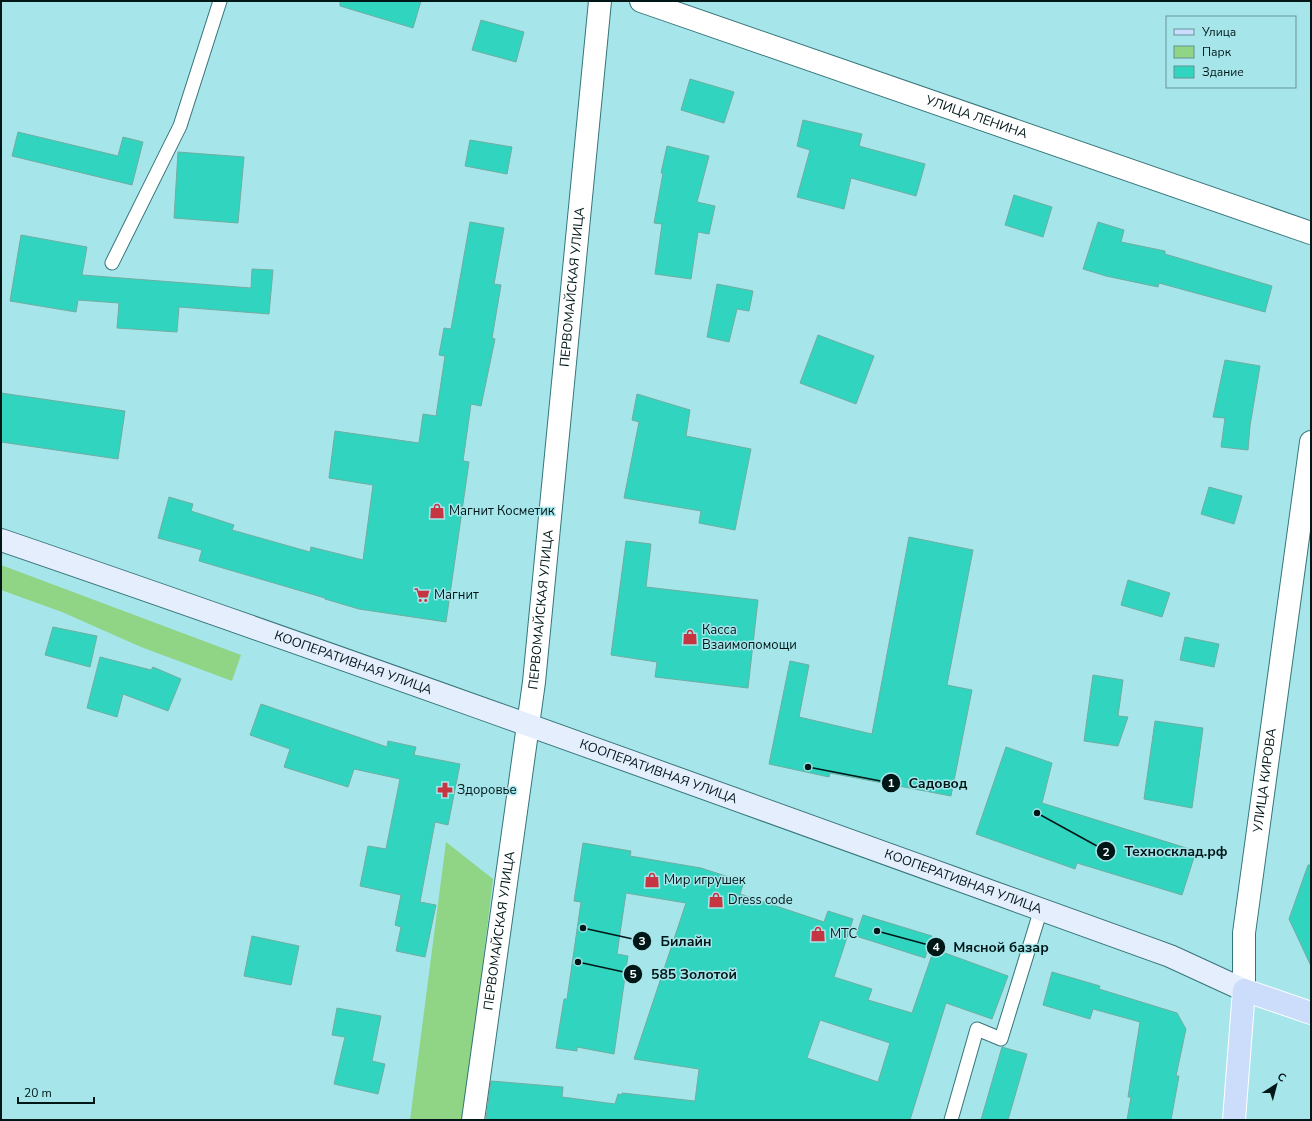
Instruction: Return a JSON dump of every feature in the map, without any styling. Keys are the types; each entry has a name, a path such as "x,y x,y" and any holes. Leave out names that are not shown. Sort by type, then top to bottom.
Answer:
{"main road":[{"name":"КООПЕРАТИВНАЯ УЛИЦА","path":"1244,990 1311,1014"},
{"name":"УЛИЦА КИРОВА","path":"1234,1120 1244,990"}],"street":[{"name":"ПЕРВОМАЙСКАЯ УЛИЦА","path":"473,1120 534,682 600,1"},
{"name":"УЛИЦА ЛЕНИНА","path":"641,1 1311,233"},
{"name":"УЛИЦА КИРОВА","path":"1244,990 1244,933 1311,442"},
{"name":"КООПЕРАТИВНАЯ УЛИЦА","path":"1,540 184,603 1170,956 1244,990"}],"lane":[{"path":"112,263 180,126 220,1"},
{"path":"951,1120 976,1029 1001,1039 1042,910"}],"green space":[{"path":"1,565 241,655 232,681 141,647 62,612 1,590"},
{"path":"446,842 493,879 464,1120 410,1120"}],"building":[{"path":"340,1 421,1 413,28 340,6"},
{"path":"481,20 524,32 516,62 472,50"},
{"path":"690,79 734,92 724,123 681,110"},
{"path":"803,120 862,134 859,146 925,164 916,196 851,178 844,209 797,197 810,150 797,146"},
{"path":"18,132 118,156 123,137 143,142 132,185 12,156"},
{"path":"470,140 512,147 507,174 465,166"},
{"path":"667,146 709,156 697,202 715,206 709,234 698,232 691,279 655,274 662,224 654,223 663,173 661,173"},
{"path":"178,152 244,157 238,223 174,218"},
{"path":"1014,195 1052,207 1043,237 1005,225"},
{"path":"470,222 504,228 494,284 501,285 492,338 495,339 481,406 471,404 463,461 469,462 446,622 359,609 199,561 202,550 158,538 169,497 193,504 191,511 234,525 232,530 310,552 311,547 363,560 373,485 329,478 335,431 419,443 423,414 436,416 445,356 439,355 444,328 451,329"},
{"path":"1098,222 1124,230 1121,242 1165,251 1165,254 1272,286 1265,312 1159,283 1158,287 1106,276 1083,269"},
{"path":"21,235 87,247 82,275 251,288 252,269 273,270 269,314 179,307 177,332 117,328 119,303 78,300 76,312 10,301"},
{"path":"717,284 753,291 749,311 737,309 729,342 707,337"},
{"path":"818,335 874,356 856,404 800,383"},
{"path":"1225,360 1260,366 1250,426 1248,450 1221,447 1225,418 1213,417"},
{"path":"1,393 125,411 118,459 1,442"},
{"path":"637,394 690,410 686,436 751,449 735,530 699,523 701,511 624,498 639,422 632,420"},
{"path":"1209,487 1242,496 1234,524 1201,514"},
{"path":"909,537 973,550 947,685 972,690 951,796 830,773 829,777 769,764 790,661 809,665 799,717 872,734"},
{"path":"626,541 651,544 646,587 758,600 748,688 655,677 657,662 611,655"},
{"path":"1128,580 1170,593 1162,617 1121,605"},
{"path":"53,627 97,636 90,667 45,655"},
{"path":"1185,637 1219,644 1214,667 1180,660"},
{"path":"100,657 151,670 153,667 181,679 168,711 123,694 117,717 87,708"},
{"path":"1093,675 1123,680 1118,716 1128,717 1118,746 1084,741"},
{"path":"261,704 387,747 388,741 416,747 414,755 460,764 448,825 435,822 420,902 436,905 425,957 396,951 401,927 395,925 401,895 360,886 368,846 386,849 400,779 354,769 348,787 284,767 290,749 250,735"},
{"path":"1155,721 1203,728 1192,808 1144,799"},
{"path":"1006,747 1052,763 1042,803 1196,851 1182,895 1077,863 1075,869 976,834"},
{"path":"583,843 631,851 630,856 701,868 744,882 740,894 824,922 828,911 853,919 834,977 872,989 868,1000 912,1013 934,949 1008,976 992,1019 946,1003 910,1120 486,1120 491,1081 563,1087 562,1097 615,1104 618,1094 622,1095 622,1093 695,1101 699,1069 634,1059 686,903 626,893 617,954 628,956 614,1054 577,1047 577,1051 556,1048 564,999 567,999 581,902 574,901","holes":["820,1020 890,1043 878,1082 807,1058"]},
{"path":"1308,865 1311,865 1311,966 1289,919"},
{"path":"863,915 932,936 925,958 856,936"},
{"path":"252,936 299,946 291,985 244,976"},
{"path":"1052,972 1100,986 1099,989 1177,1013 1186,1029 1176,1076 1179,1076 1171,1120 1127,1120 1131,1097 1128,1097 1140,1022 1093,1009 1090,1019 1043,1005"},
{"path":"337,1008 381,1016 372,1061 385,1064 378,1094 334,1084 345,1037 332,1035"},
{"path":"1002,1047 1027,1054 1008,1120 981,1120"}],"place":[{"name":"Магнит Косметик","path":"437,511"},
{"name":"Магнит","path":"422,595"},
{"name":"Касса Взаимопомощи","path":"690,637"},
{"name":"Садовод","path":"808,767"},
{"name":"Здоровье","path":"445,790"},
{"name":"Техносклад.рф","path":"1037,813"},
{"name":"Мир игрушек","path":"652,880"},
{"name":"Dress code","path":"716,900"},
{"name":"Билайн","path":"583,928"},
{"name":"Мясной базар","path":"877,931"},
{"name":"МТС","path":"818,934"},
{"name":"585 Золотой","path":"578,962"}]}
